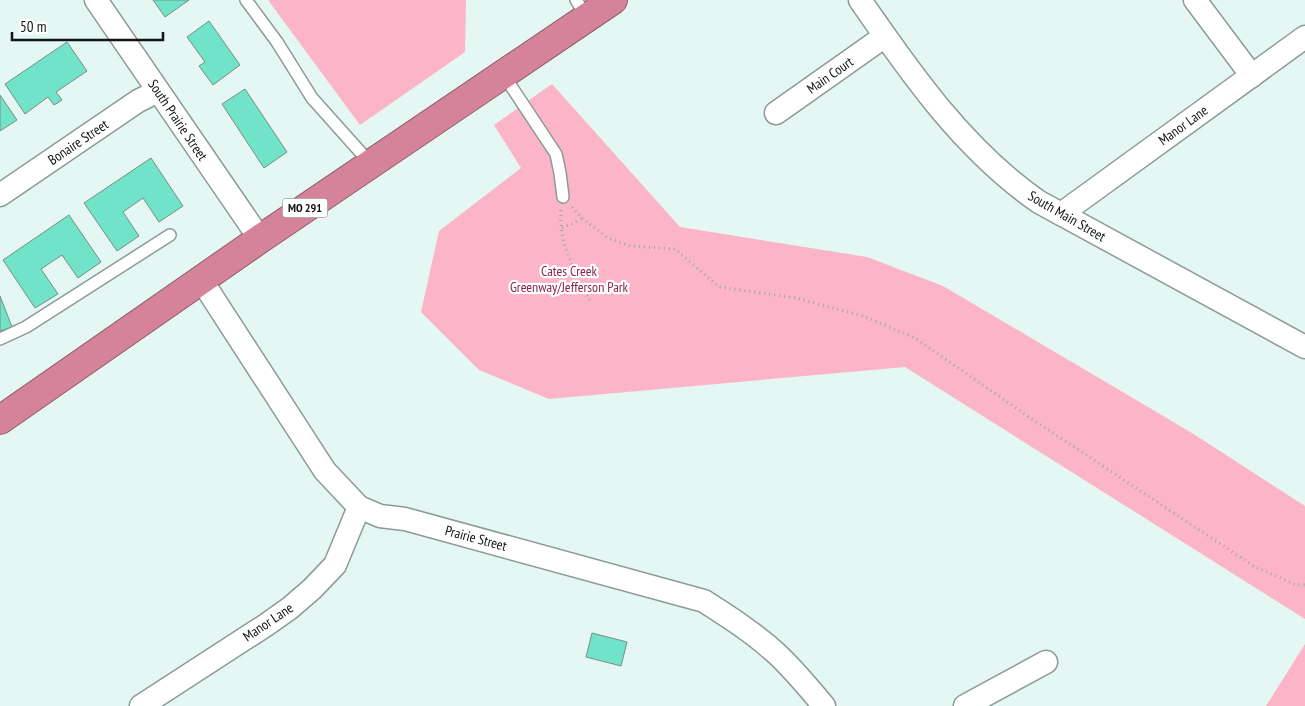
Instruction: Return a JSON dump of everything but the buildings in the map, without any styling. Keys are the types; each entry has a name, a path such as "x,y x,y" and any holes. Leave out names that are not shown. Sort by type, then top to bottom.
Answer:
{"highway":[{"name":"MO 291","path":"0,420 260,239 503,74 582,9 613,0"}],"street":[{"name":"South Prairie Street","path":"96,0 260,239"},
{"name":"South Main Street","path":"860,0 885,36 955,127 989,162 1027,194 1305,347"},
{"path":"1195,0 1252,76"},
{"name":"Main Court","path":"776,113 885,36"},
{"name":"Manor Lane","path":"1061,214 1305,37"},
{"name":"Bonaire Street","path":"0,195 138,101 158,91"},
{"name":"Prairie Street","path":"202,280 316,458 347,496 359,506 380,516 405,519 704,601 737,621 776,653 824,706"},
{"name":"Manor Lane","path":"141,706 274,619 312,589 335,565 359,506"},
{"path":"965,706 1046,662"}],"lane":[{"path":"246,0 277,42 312,98 371,164"},
{"path":"503,74 556,154 563,197"},
{"path":"0,339 35,322 170,235"}],"path":[{"path":"563,197 582,218 608,238 630,246 675,249 719,287 796,298 863,316 915,338 1026,415 1255,567 1294,584 1305,585"},
{"path":"563,197 562,227 576,273 590,301"},
{"path":"562,227 582,218"}],"green space":[{"path":"268,0 466,0 465,52 360,125"},
{"name":"Cates Creek Greenway/Jefferson Park","path":"552,84 680,227 867,257 943,286 1192,433 1305,506 1305,619 905,367 549,399 479,370 421,312 439,231 521,168 494,125"},
{"path":"1305,644 1305,706 1266,706"}]}
